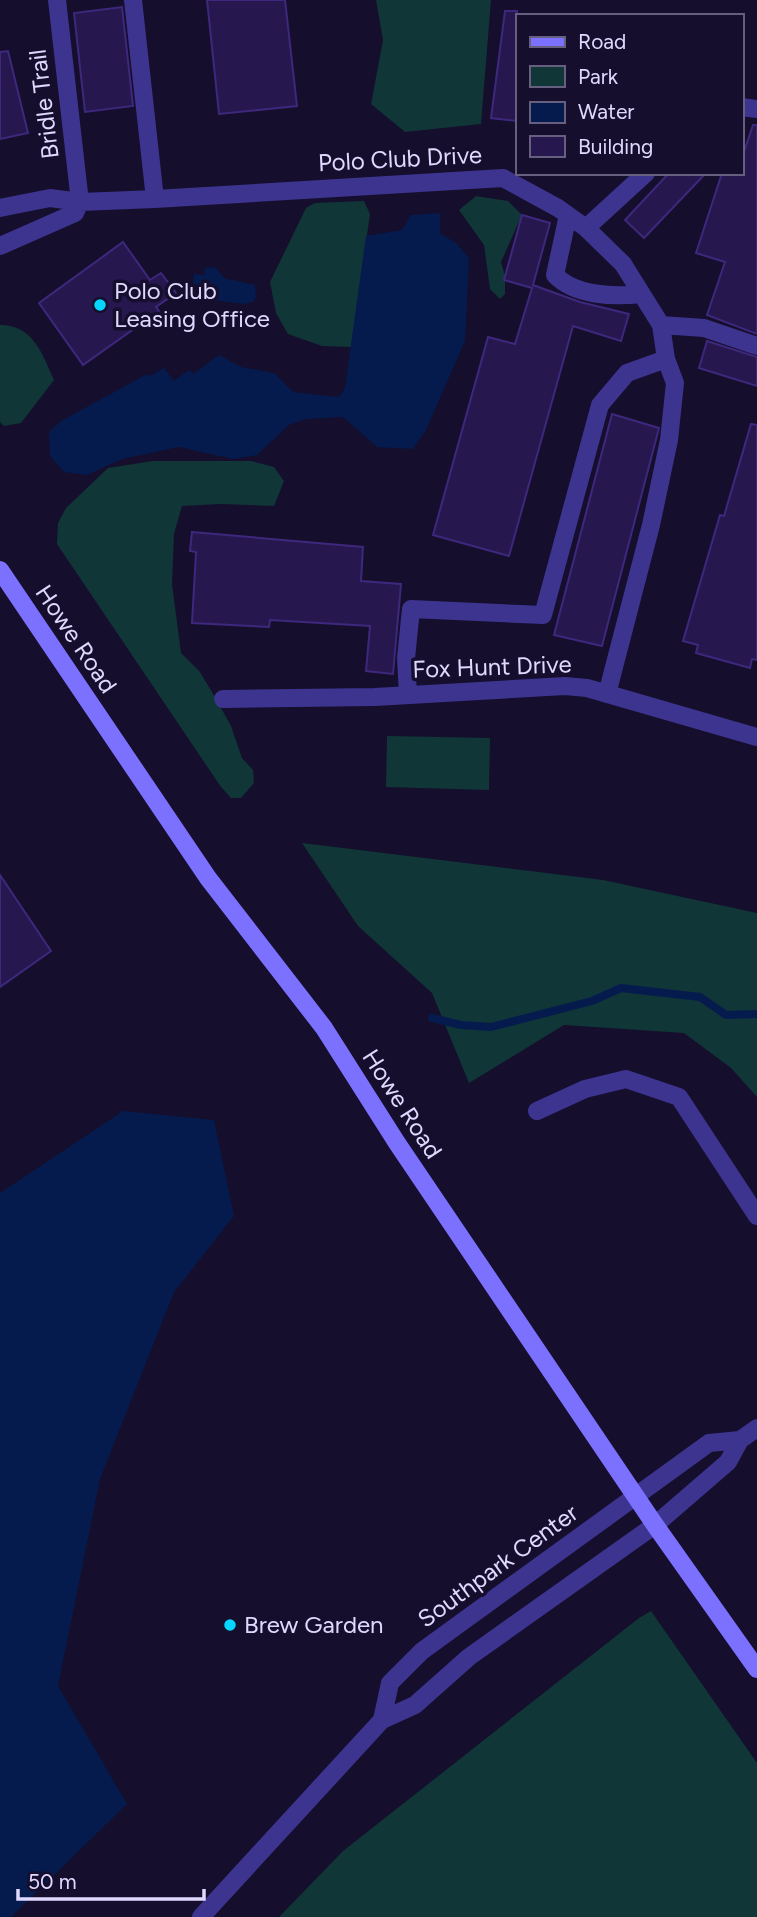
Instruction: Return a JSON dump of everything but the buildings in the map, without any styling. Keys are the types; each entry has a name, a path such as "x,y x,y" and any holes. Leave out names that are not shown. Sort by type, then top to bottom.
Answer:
{"street":[{"name":"Bridle Trail","path":"57,0 80,202"},
{"path":"133,0 155,199"},
{"name":"Polo Club Drive","path":"0,208 50,198 80,202 155,199 503,178 586,228 624,264 661,326 666,359 675,383 669,440 651,525 607,694"},
{"path":"586,228 629,182"},
{"path":"0,246 75,214 80,202"},
{"path":"568,215 555,275 594,293 615,296 640,294"},
{"path":"661,326 704,328 757,346"},
{"path":"408,695 406,658 411,609 543,615 600,405 628,373 666,359"},
{"name":"Howe Road","path":"0,570 208,878 324,1028 397,1143 655,1525 757,1669"},
{"name":"Fox Hunt Drive","path":"223,699 408,695 565,686 607,694 757,737"},
{"path":"537,1111 585,1089 626,1079 679,1097 757,1216"},
{"path":"201,1917 382,1720 415,1705 469,1657 655,1525 728,1462 740,1440 757,1428"},
{"name":"Southpark Center","path":"382,1720 390,1683 422,1651 709,1443 740,1440"}],"green space":[{"path":"376,0 491,0 481,124 405,132 371,104 383,40"},
{"path":"476,196 508,201 522,215 501,262 505,276 505,294 500,299 490,289 484,245 459,210"},
{"path":"364,201 370,214 351,347 322,346 288,334 276,313 270,282 306,208 315,203"},
{"path":"0,325 21,330 35,342 54,380 21,423 4,426 0,422"},
{"path":"153,461 251,461 274,467 284,481 274,506 182,506 174,534 172,584 181,653 200,672 231,726 242,758 253,770 254,783 241,798 231,798 221,787 57,544 58,523 66,508 108,468"},
{"path":"387,736 490,738 489,790 386,787"},
{"path":"302,843 603,880 757,913 757,1097 731,1068 684,1033 564,1025 469,1083 432,993 358,926"},
{"path":"651,1611 757,1763 757,1917 279,1917 343,1851"}],"water":[{"path":"440,213 440,233 456,243 469,258 465,341 426,430 413,449 377,447 343,417 306,419 289,425 257,455 233,459 179,447 122,459 87,475 64,472 50,456 49,432 61,421 147,374 150,376 164,368 174,381 189,370 193,374 219,355 241,367 274,373 293,392 339,397 345,388 366,236 402,230 411,215"},
{"path":"205,267 216,268 224,278 255,285 256,297 253,302 244,304 191,297 194,274 204,275"},
{"path":"123,1111 214,1120 234,1216 174,1292 100,1479 58,1686 127,1804 11,1917 0,1917 0,1193"}],"waterway":[{"path":"432,1018 461,1025 491,1027 592,1001 621,988 700,997 726,1015 757,1014"}],"place":[{"name":"Polo Club Leasing Office","path":"100,305"},
{"name":"Brew Garden","path":"230,1625"}]}
